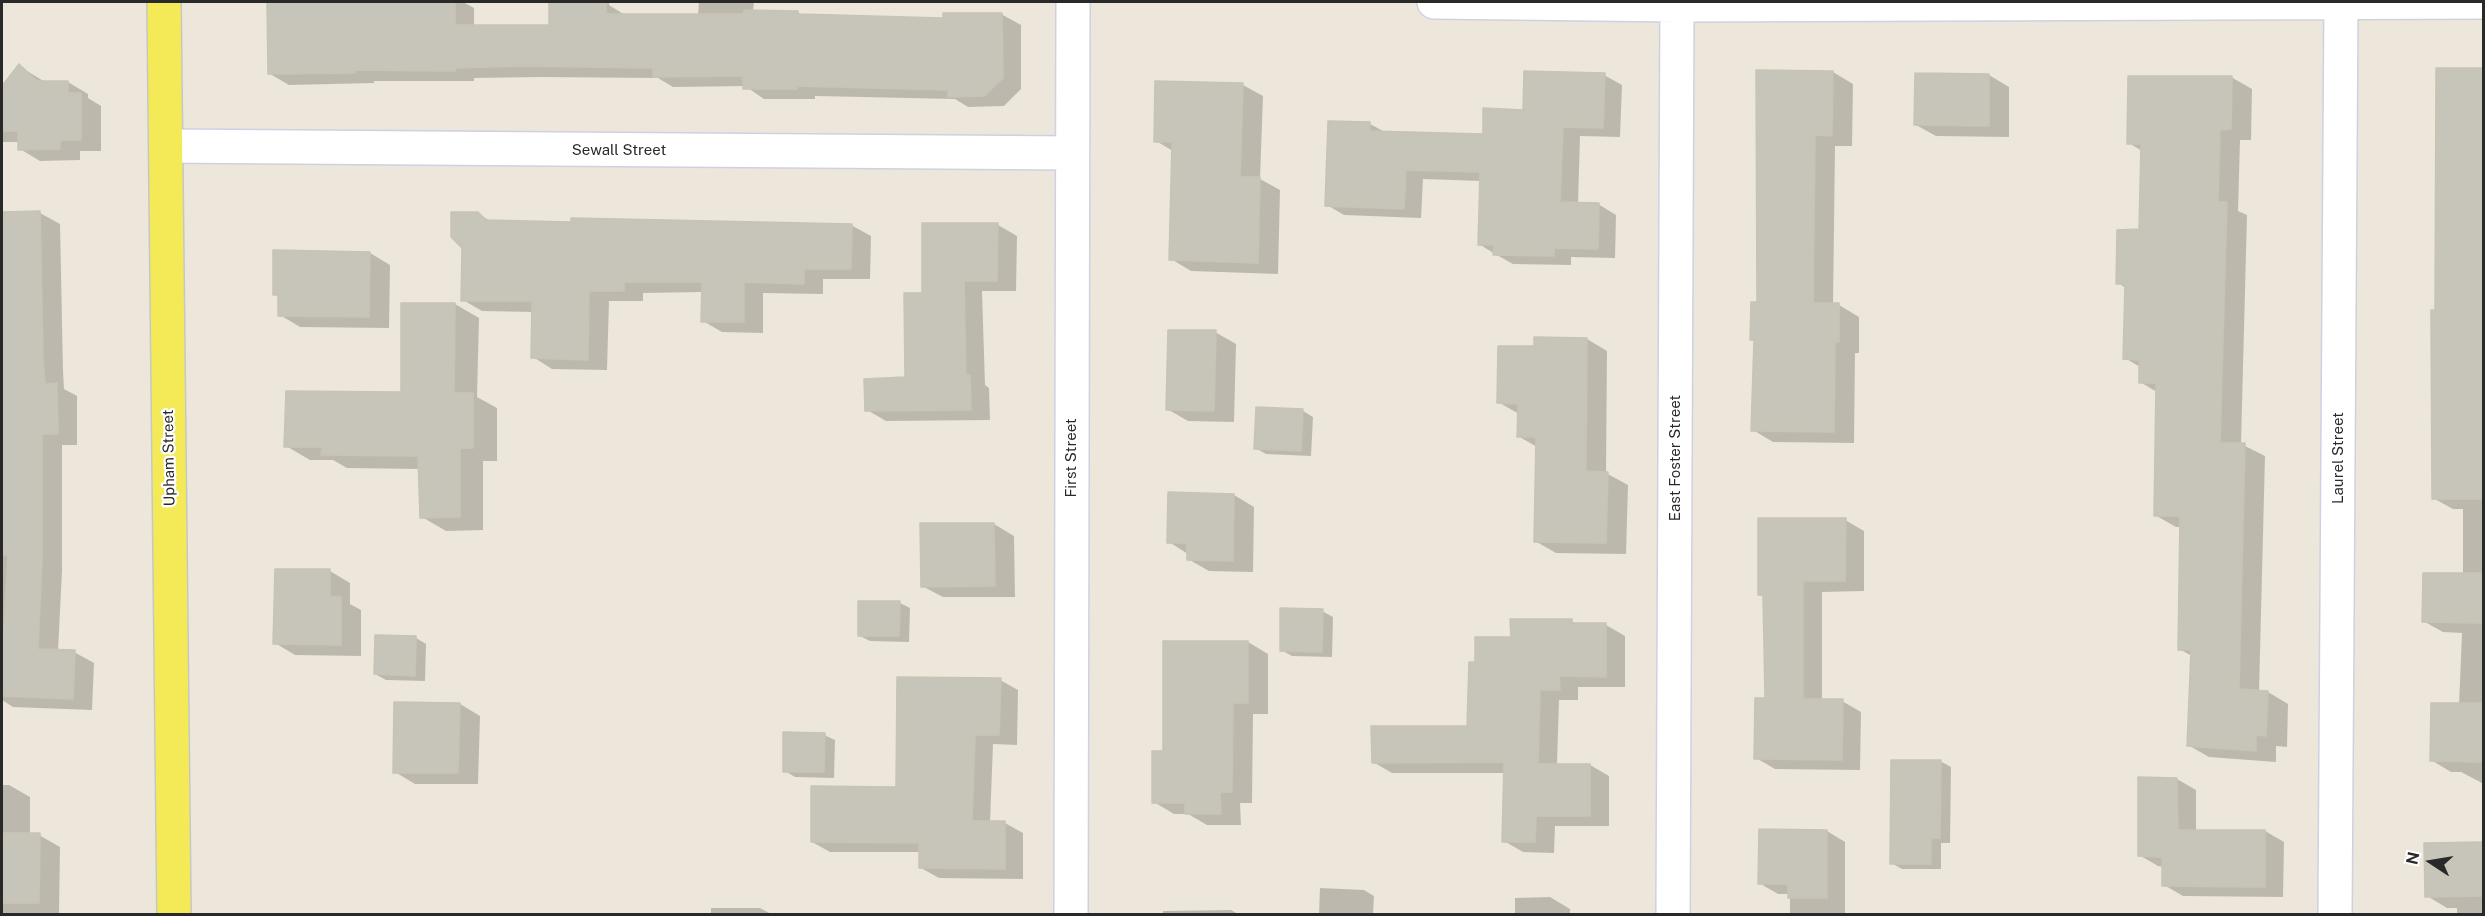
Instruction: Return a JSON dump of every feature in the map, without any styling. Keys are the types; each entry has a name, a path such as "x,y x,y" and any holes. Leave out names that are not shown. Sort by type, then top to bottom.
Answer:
{"main road":[{"name":"Upham Street","path":"164,2 174,915"}],"street":[{"name":"First Street","path":"1071,915 1072,2"},
{"path":"1434,2 2484,2"},
{"name":"Laurel Street","path":"2335,915 2341,2"},
{"name":"East Foster Street","path":"1673,915 1677,3"},
{"name":"Sewall Street","path":"166,146 1072,153"}],"building":[{"path":"267,2 455,2 455,25 549,25 549,2 606,2 606,14 744,14 744,10 798,11 798,14 943,18 943,13 1002,13 1003,78 984,96 948,97 948,90 797,86 797,89 743,89 743,76 653,77 653,68 520,66 455,68 455,71 355,70 355,73 268,74"},
{"path":"19,64 37,81 68,81 68,93 81,93 81,140 60,140 60,149 18,150 18,131 2,131 2,86"},
{"path":"2436,68 2484,68 2484,499 2432,499 2431,310 2435,310"},
{"path":"1756,70 1833,71 1832,136 1815,135 1813,303 1839,303 1839,342 1835,342 1834,432 1751,431 1754,340 1750,340 1751,302 1757,302"},
{"path":"1524,71 1605,73 1603,128 1563,127 1560,202 1599,203 1598,249 1554,248 1554,256 1493,255 1494,245 1478,245 1480,172 1406,170 1404,209 1325,206 1328,121 1370,122 1370,131 1483,134 1483,108 1523,110"},
{"path":"1915,73 1989,74 1989,126 1914,125"},
{"path":"2128,76 2232,76 2231,129 2220,130 2218,202 2227,202 2220,443 2245,443 2239,689 2268,691 2266,736 2256,735 2256,751 2187,746 2191,650 2178,650 2180,516 2154,516 2156,383 2139,383 2139,360 2123,359 2125,284 2116,284 2117,230 2139,229 2141,144 2127,144"},
{"path":"1155,81 1243,83 1240,177 1260,177 1258,263 1169,260 1172,142 1154,142"},
{"path":"40,211 45,384 57,383 58,434 42,434 42,559 38,649 75,650 73,699 2,696 2,627 4,627 8,555 2,555 2,212"},
{"path":"451,212 478,212 486,220 571,222 571,218 852,224 851,269 804,269 804,284 744,282 744,322 701,322 702,282 624,282 624,291 589,291 588,360 531,358 532,301 461,301 462,248 451,237"},
{"path":"922,223 998,223 997,281 964,281 966,375 970,375 971,410 865,411 864,379 905,377 904,293 922,293"},
{"path":"273,250 370,252 369,317 278,316 278,295 273,295"},
{"path":"401,303 455,303 454,393 473,393 473,448 460,448 460,517 420,518 418,456 321,455 322,447 284,447 286,391 401,392"},
{"path":"1168,330 1216,330 1214,411 1166,410"},
{"path":"1534,337 1587,338 1586,471 1608,472 1606,543 1534,542 1536,437 1517,437 1518,404 1497,403 1498,346 1534,346"},
{"path":"1256,407 1303,409 1301,451 1254,449"},
{"path":"1168,492 1234,494 1233,561 1187,560 1187,543 1167,543"},
{"path":"1758,518 1846,518 1845,581 1803,581 1803,699 1843,699 1842,760 1754,759 1755,698 1765,698 1763,595 1758,595"},
{"path":"920,523 994,523 995,586 921,587"},
{"path":"275,569 330,569 330,597 341,597 341,645 273,644"},
{"path":"2423,573 2484,573 2484,623 2422,622"},
{"path":"858,601 900,601 899,636 858,636"},
{"path":"1280,608 1323,609 1322,652 1280,651"},
{"path":"1510,619 1572,619 1572,623 1606,623 1606,677 1559,676 1560,690 1540,690 1538,764 1590,764 1590,816 1536,816 1535,842 1502,842 1504,762 1372,763 1371,726 1467,726 1469,662 1475,662 1475,637 1511,637"},
{"path":"375,635 416,636 415,676 374,674"},
{"path":"1163,641 1248,641 1248,703 1233,703 1232,792 1220,792 1221,814 1185,814 1185,803 1152,803 1152,751 1163,751"},
{"path":"897,677 1001,678 999,735 975,735 972,821 1005,821 1005,869 919,868 919,843 811,842 811,786 896,787"},
{"path":"394,702 460,703 458,773 393,773"},
{"path":"2431,703 2484,703 2484,762 2430,761"},
{"path":"783,732 825,733 824,772 783,772"},
{"path":"1891,760 1941,760 1940,838 1931,838 1931,864 1890,864"},
{"path":"2138,777 2177,778 2178,830 2265,830 2265,887 2162,886 2162,857 2138,856"},
{"path":"1759,829 1827,830 1827,898 1788,898 1788,884 1758,884"},
{"path":"2,833 40,833 39,903 2,903"},
{"path":"2484,842 2484,896 2425,897 2424,843"}]}
